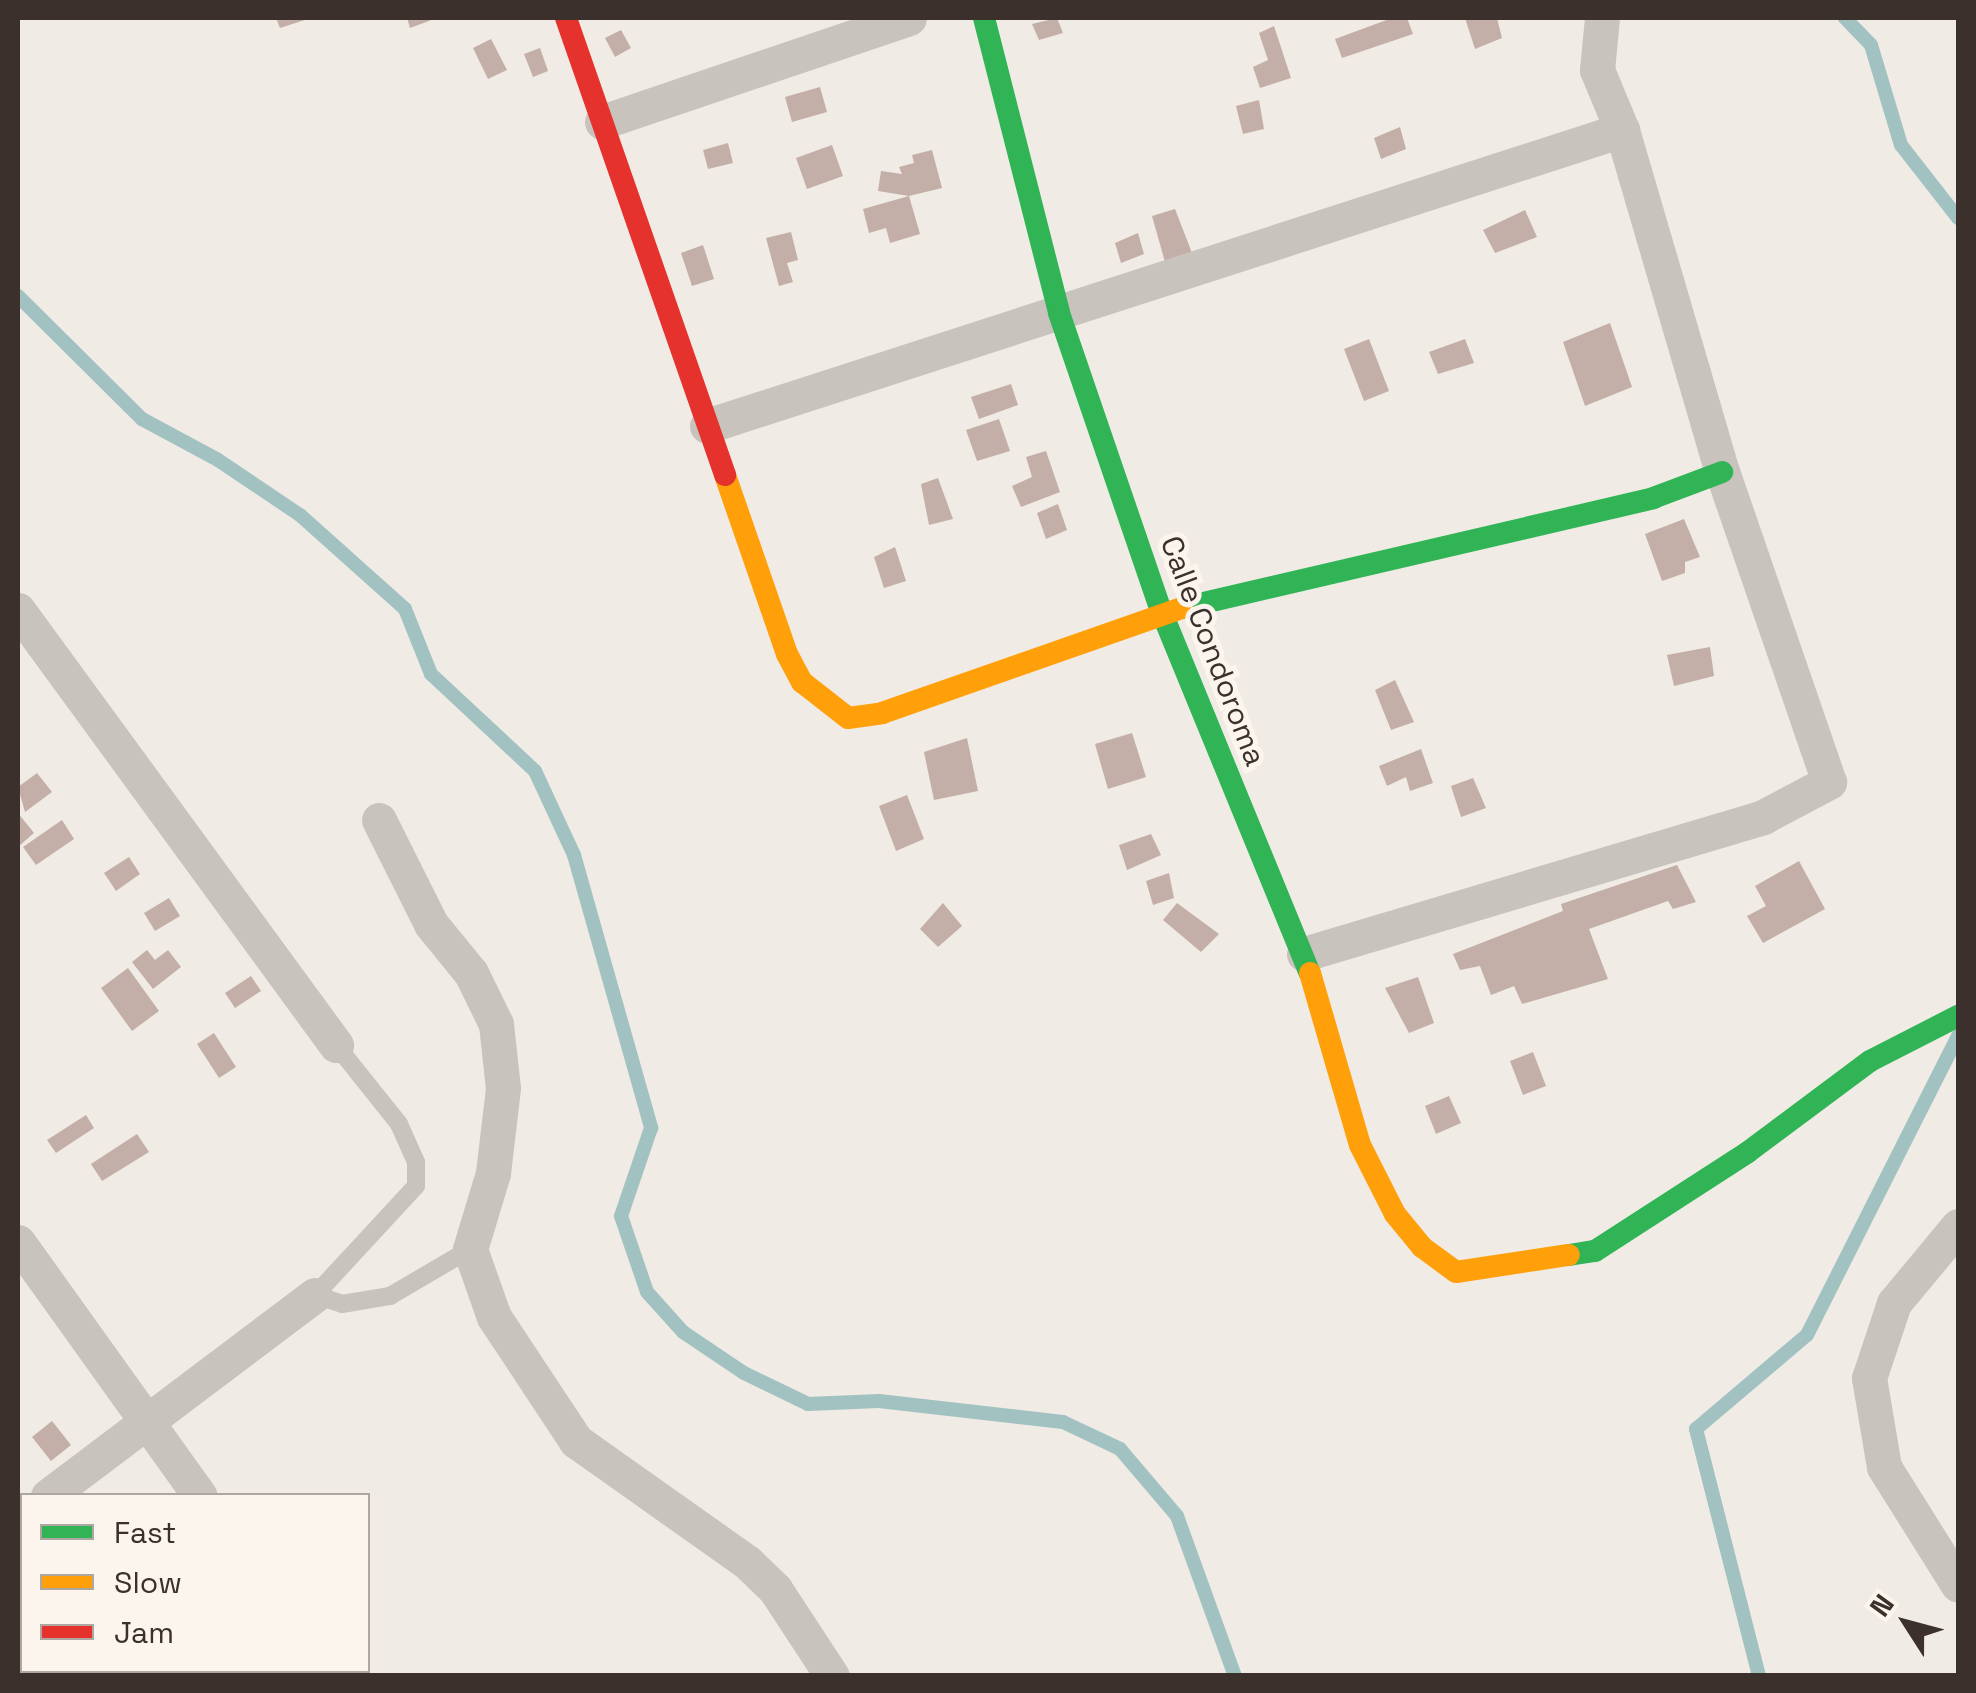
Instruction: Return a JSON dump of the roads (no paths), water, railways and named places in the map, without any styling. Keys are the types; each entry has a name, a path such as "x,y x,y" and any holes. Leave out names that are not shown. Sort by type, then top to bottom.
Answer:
{"street":[{"path":"566,18 787,654 813,694 848,718 882,713 1162,613 1653,498 1722,472"},
{"path":"602,122 910,18"},
{"name":"Calle Condoroma","path":"984,18 1059,313 1162,613 1304,954 1360,1145 1396,1214 1422,1248 1456,1272 1595,1251 1734,1161 1870,1061 1958,1016"},
{"path":"1304,954 1763,817 1829,782 1722,472 1622,130 1578,18"},
{"path":"1597,70 1602,18"},
{"path":"707,426 1622,130"},
{"path":"18,610 336,1045"},
{"path":"379,820 431,924 471,973 496,1024 503,1088 493,1173 470,1249 518,1362 576,1441 747,1562 775,1589 832,1676"},
{"path":"1958,1226 1894,1303 1869,1378 1884,1467 1958,1585"},
{"path":"18,1242 198,1493"},
{"path":"52,1493 150,1424 315,1296"}],"lane":[{"path":"336,1045 400,1124 416,1162 416,1186 315,1296 342,1304 390,1296 470,1249"}],"waterway":[{"path":"1845,18 1871,45 1901,145 1958,218"},
{"path":"18,296 142,419 218,460 300,515 405,609 431,674 535,771 574,855 651,1128 621,1216 647,1292 683,1332 744,1373 808,1404 879,1401 1063,1422 1120,1449 1177,1516 1235,1676"},
{"path":"1759,1676 1696,1429 1807,1335 1958,1036"}]}
